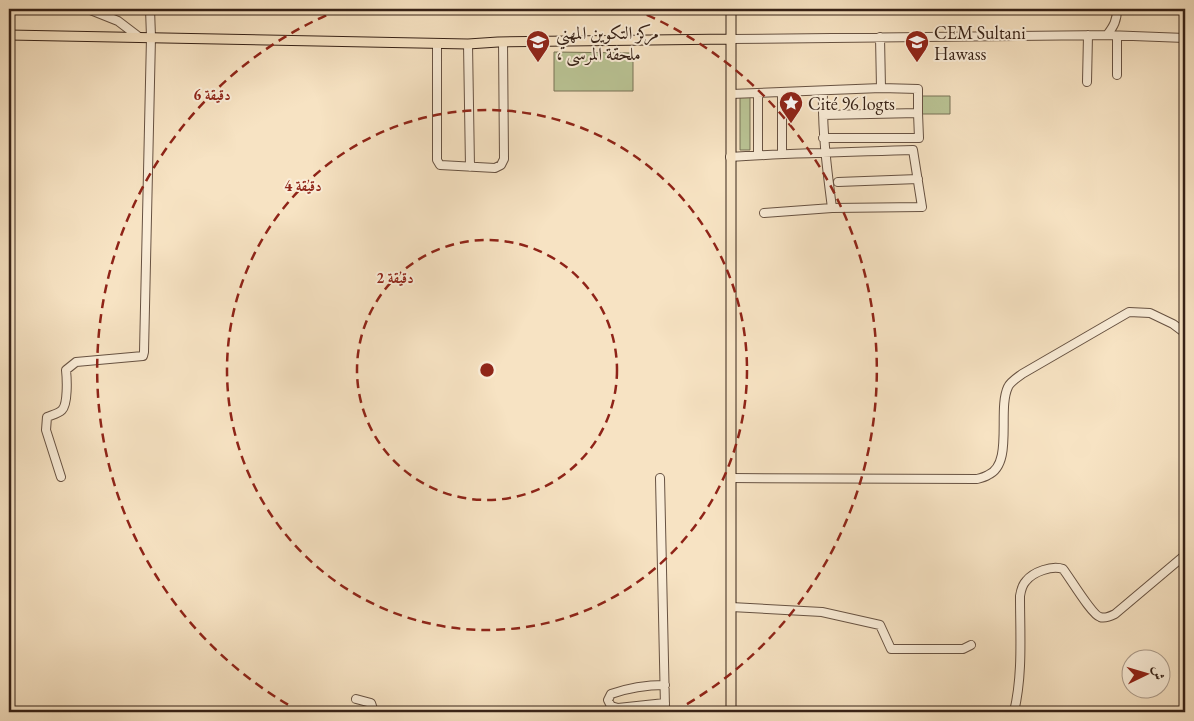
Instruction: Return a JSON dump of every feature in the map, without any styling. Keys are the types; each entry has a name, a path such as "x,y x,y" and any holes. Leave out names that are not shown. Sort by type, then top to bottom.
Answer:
{"main road":[{"path":"731,9 732,712"},
{"path":"9,35 468,44 731,39"}],"street":[{"path":"88,9 118,21 139,37"},
{"path":"61,477 46,430 47,417 61,411 64,407 66,370 76,362 143,356 144,352 150,9"},
{"path":"1107,35 1114,26 1117,18 1117,9"},
{"path":"731,39 1088,35 1185,38"},
{"path":"1087,82 1088,35"},
{"path":"1117,36 1117,76"},
{"path":"880,37 881,88"},
{"path":"437,43 438,160 441,166 496,168 502,165 504,158 503,42"},
{"path":"468,44 470,167"},
{"path":"730,94 881,88 918,89 919,138 823,138"},
{"path":"823,91 823,138 832,208"},
{"path":"782,92 782,154"},
{"path":"758,93 758,155"},
{"path":"822,115 918,114"},
{"path":"730,157 913,150 922,207 832,208 764,213"},
{"path":"838,182 918,179"},
{"path":"731,478 977,479 990,475 1002,459 1003,416 1008,385 1022,374 1130,312 1150,313 1173,324 1185,333"},
{"path":"660,478 665,703 667,712"},
{"path":"1014,712 1021,660 1020,596 1022,587 1027,580 1033,575 1054,567 1063,569 1077,587 1090,609 1099,617 1105,618 1115,614 1185,556"},
{"path":"731,607 822,612 880,625 891,649 964,649 971,645"},
{"path":"665,685 650,685 617,691 611,694 608,700 611,706 618,708 665,703"},
{"path":"356,699 371,703 374,712"}],"green space":[{"path":"554,52 633,53 633,91 554,91"},
{"path":"922,96 950,96 950,114 922,114"},
{"path":"740,97 750,97 750,150 740,150"}],"place":[{"name":"مركز التكوين المهني ، ملحقة المرسى","path":"538,63"},
{"name":"CEM Sultani Hawass","path":"917,63"},
{"name":"Cité 96 logts","path":"791,124"}]}
